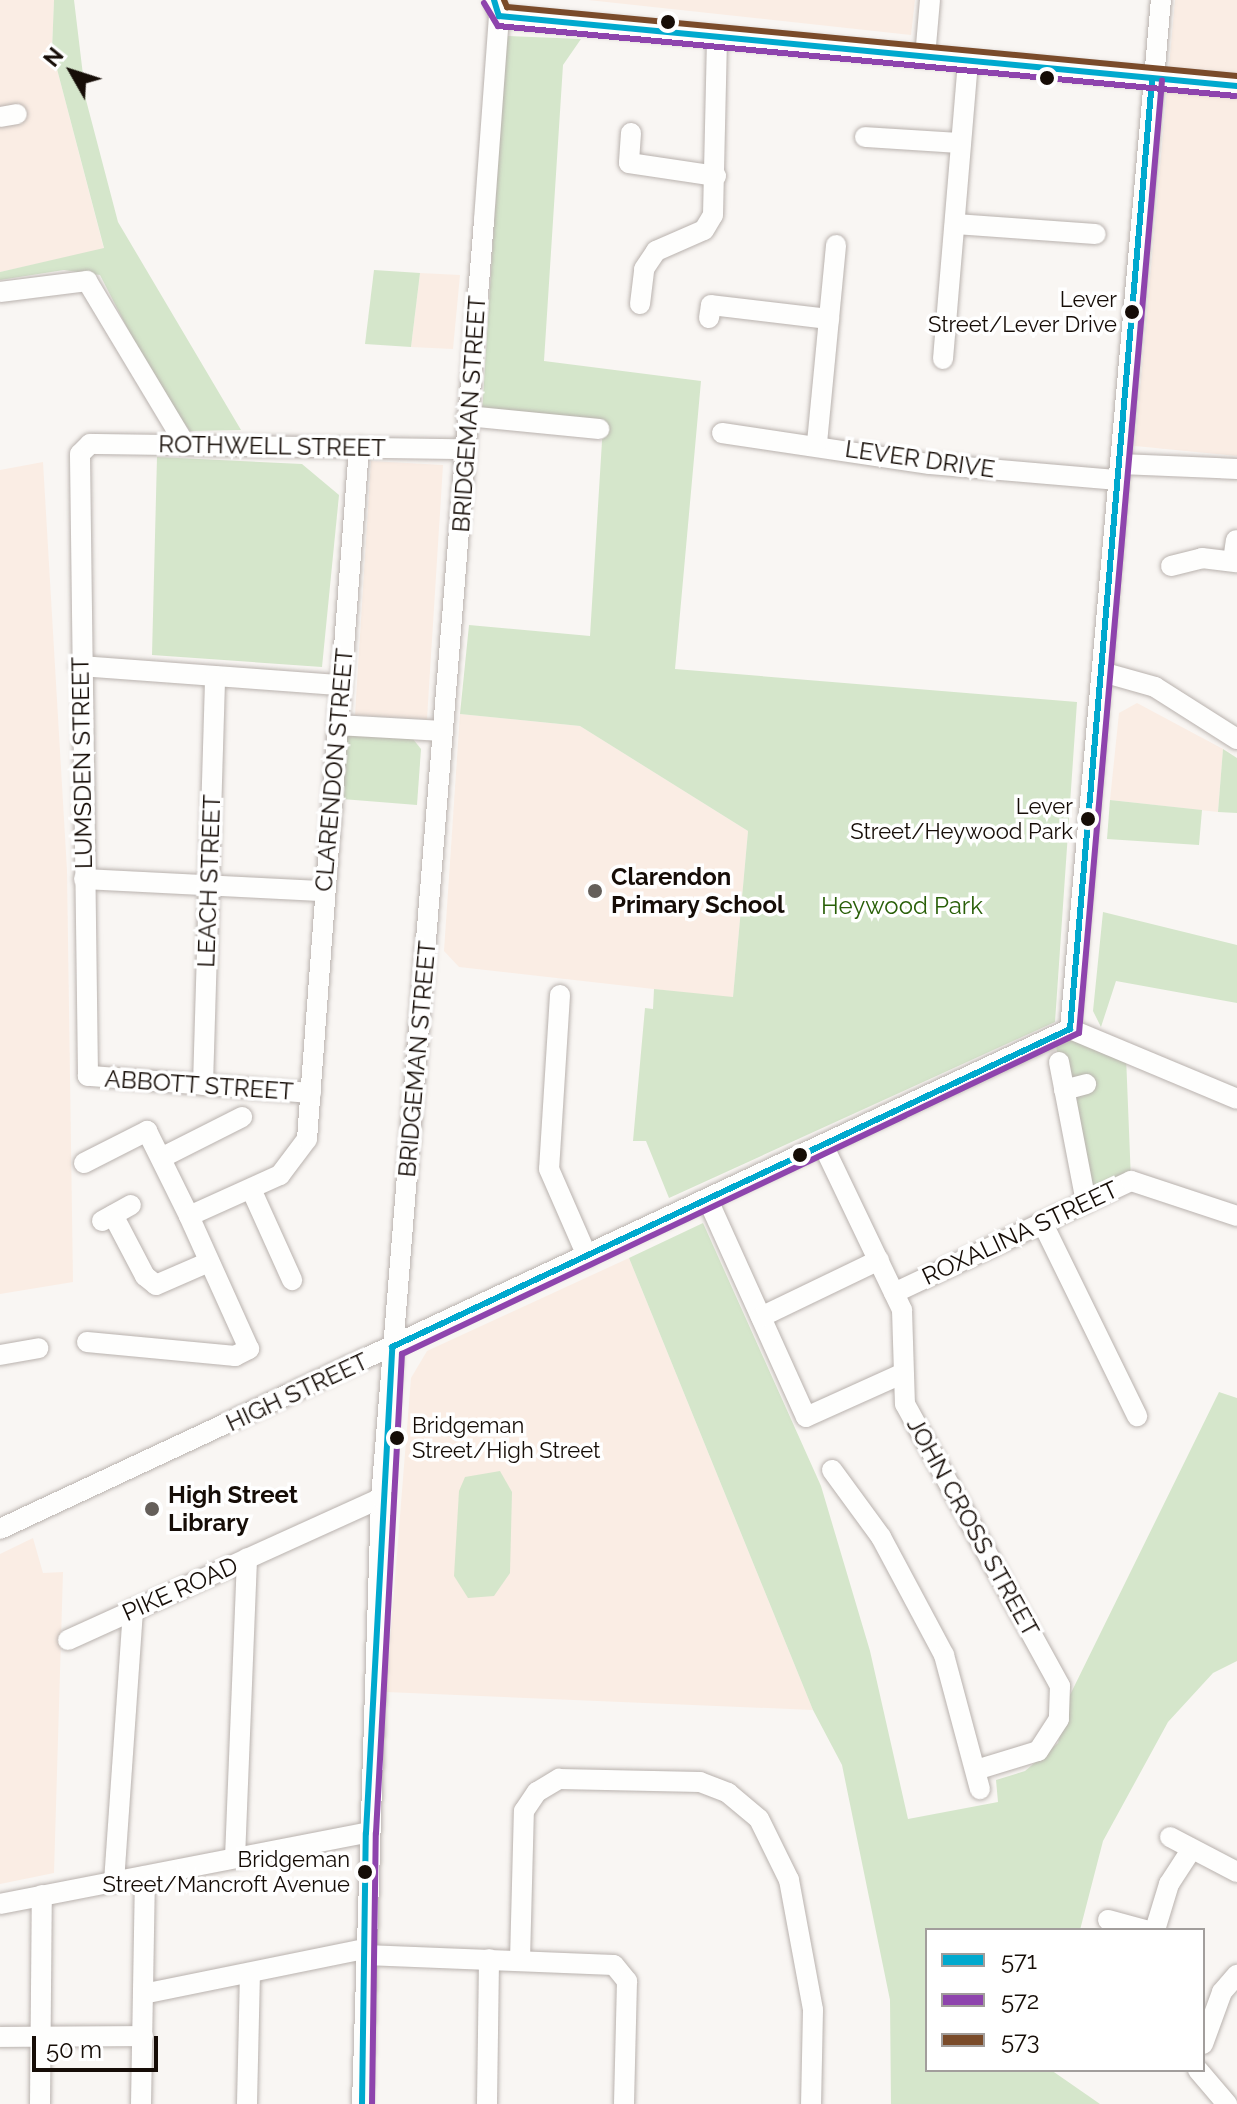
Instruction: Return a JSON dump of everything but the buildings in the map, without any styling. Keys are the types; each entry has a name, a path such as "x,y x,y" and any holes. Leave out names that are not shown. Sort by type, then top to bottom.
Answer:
{"street":[{"path":"925,57 930,0"},
{"path":"1161,0 1070,1029 1237,1099"},
{"path":"497,8 717,37 1237,86"},
{"name":"BRIDGEMAN STREET","path":"362,2104 366,1833 381,1498 497,8"},
{"path":"640,304 644,269 656,251 710,223 716,176 710,107 717,37"},
{"path":"943,359 968,61"},
{"path":"631,133 629,163 716,176"},
{"path":"865,137 961,143"},
{"path":"955,224 1096,234"},
{"path":"817,443 836,245"},
{"path":"0,292 87,281 185,444"},
{"path":"709,318 711,305 829,319"},
{"path":"467,416 599,429"},
{"name":"LEVER DRIVE","path":"722,433 817,443 934,464 1119,472 1237,469"},
{"name":"ROTHWELL STREET","path":"82,450 90,444 465,449"},
{"name":"CLARENDON STREET","path":"189,1216 251,1189 303,1153 311,1093 359,447"},
{"name":"LUMSDEN STREET","path":"82,450 80,666 88,1076"},
{"path":"1171,566 1202,558 1235,562 1236,540"},
{"path":"80,666 341,685"},
{"path":"1102,672 1155,687 1237,739"},
{"name":"LEACH STREET","path":"203,1085 215,676"},
{"path":"338,725 442,731"},
{"path":"84,879 325,891"},
{"path":"560,995 549,1169 587,1256"},
{"name":"HIGH STREET","path":"0,1529 824,1147 1070,1029"},
{"path":"1059,1062 1086,1202"},
{"name":"ABBOTT STREET","path":"88,1076 311,1093"},
{"path":"1064,1090 1086,1084"},
{"path":"161,1158 230,1116"},
{"path":"84,1163 147,1131 249,1349 235,1356 87,1342"},
{"name":"JOHN CROSS STREET","path":"824,1147 879,1260 903,1318 899,1375 918,1432 1060,1686 1059,1719 1038,1751 978,1780 944,1655 888,1548 862,1516 832,1470"},
{"name":"ROXALINA STREET","path":"894,1293 1086,1202 1142,1181 1237,1216"},
{"path":"251,1189 292,1280"},
{"path":"708,1200 806,1417 899,1375"},
{"path":"115,1214 156,1285 209,1262"},
{"path":"1043,1224 1137,1416"},
{"path":"281,1256 300,1246"},
{"path":"761,1317 879,1260"},
{"path":"0,1355 38,1348"},
{"name":"PIKE ROAD","path":"68,1640 381,1498"},
{"path":"235,1858 247,1558"},
{"path":"114,1882 133,1610"},
{"path":"520,1960 524,1811 537,1792 559,1779 700,1782 728,1793 759,1819 789,1880 813,2010 811,2104"},
{"path":"0,1904 366,1833"},
{"path":"1170,1837 1189,1853 1237,1872"},
{"path":"1156,1928 1169,1884 1189,1853"},
{"path":"141,2104 145,1876"},
{"path":"40,2104 42,1895"},
{"path":"1108,1920 1138,1928"},
{"path":"143,1994 365,1952 605,1962 622,1972 624,2104"},
{"path":"487,2104 489,1959"},
{"path":"247,2104 250,1973"},
{"path":"1205,2039 1222,1992 1237,1975"},
{"path":"0,2037 143,2036"},
{"path":"1200,2072 1227,2104"}],"shaded area":[{"path":"0,0 54,0 52,50 104,249 0,272"},
{"path":"588,0 915,0 911,35"},
{"path":"1175,0 1237,0 1237,456 1135,446"},
{"path":"420,273 460,275 453,349 411,347"},
{"path":"371,461 443,465 427,719 355,715"},
{"path":"43,462 67,870 73,1282 0,1294 0,470"},
{"path":"1137,703 1223,749 1218,812 1110,800 1119,713"},
{"name":"Clarendon Primary School","path":"460,714 580,726 748,831 733,998 459,967 444,951"},
{"path":"629,1258 813,1710 386,1692 411,1378 427,1351"},
{"path":"33,1538 43,1573 63,1572 54,1873 0,1884 0,1554"}],"green space":[{"path":"54,0 74,0 86,100 118,222 241,430 190,431 156,384 100,275 64,270 0,280 0,272 104,248 52,50"},
{"name":"Heywood Park","path":"506,36 581,39 563,65 544,361 701,381 675,669 1077,702 1055,1022 669,1198 646,1141 633,1141 645,1008 653,1009 654,989 733,997 748,831 580,726 460,714 469,625 590,636 603,425 482,414"},
{"path":"374,270 420,273 411,347 365,344"},
{"path":"157,457 302,464 339,495 322,667 152,655"},
{"path":"347,734 413,739 421,749 417,805 342,799"},
{"path":"1223,749 1237,758 1237,813 1218,812"},
{"path":"1110,800 1202,810 1199,845 1107,839"},
{"path":"1103,912 1237,945 1237,1003 1116,981 1101,1027 1093,1011"},
{"path":"1070,1029 1126,1056 1131,1181 1086,1202 1055,1041"},
{"path":"703,1223 821,1486 870,1651 908,1819 998,1802 996,1780 1025,1771 1058,1743 1069,1697 1219,1392 1237,1398 1237,1661 1213,1673 1168,1722 1103,1841 1081,1928 925,1928 925,2072 1054,2072 1100,2104 891,2104 890,2000 842,1765 813,1710 629,1258"},
{"path":"500,1471 512,1492 510,1573 494,1596 468,1598 454,1576 459,1491 465,1477"}],"transit line":[{"name":"571","path":"494,0 499,16 1237,86"},
{"name":"573","path":"504,0 507,7 1237,76"},
{"name":"572","path":"484,3 498,26 1236,96"},
{"name":"571","path":"362,2104 366,1833 392,1347 1070,1029 1152,80"},
{"name":"572","path":"372,2104 376,1833 402,1354 1079,1033 1162,81"}],"place":[{"name":"Lever Street/Lever Drive","path":"1132,312"},
{"name":"Lever Street/Heywood Park","path":"1088,819"},
{"name":"Clarendon Primary School","path":"595,891"},
{"name":"Bridgeman Street/High Street","path":"397,1438"},
{"name":"High Street Library","path":"152,1509"},
{"name":"Bridgeman Street/Mancroft Avenue","path":"365,1872"}]}
